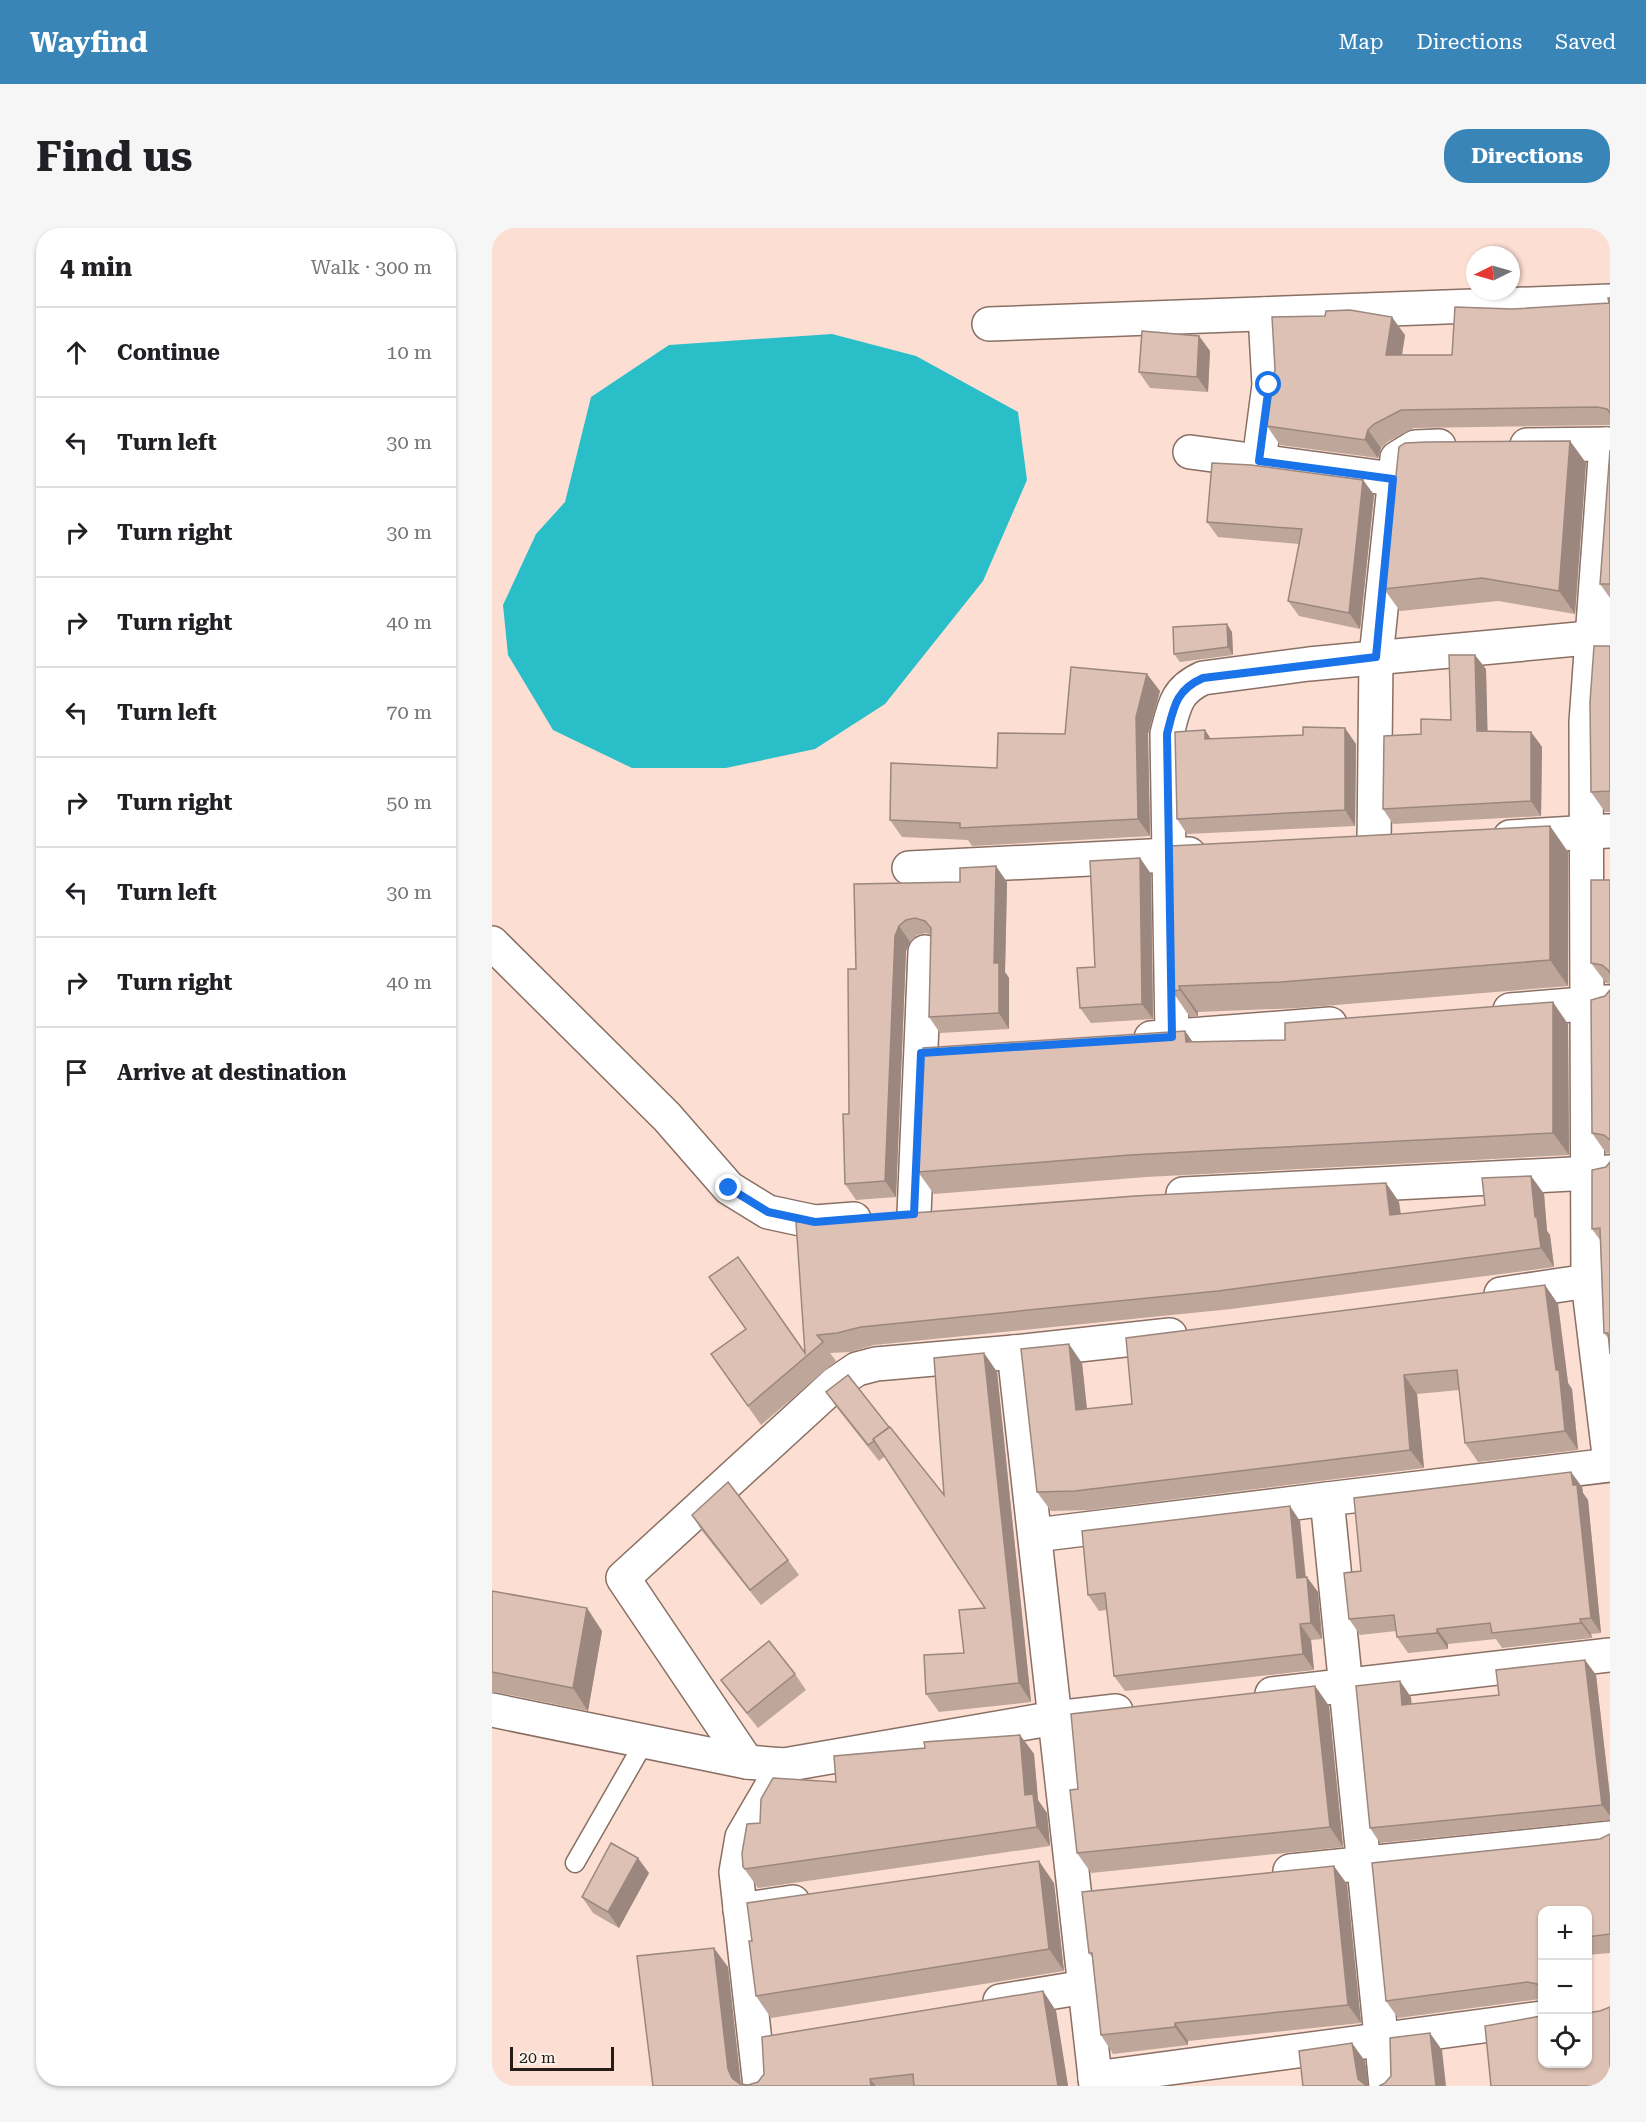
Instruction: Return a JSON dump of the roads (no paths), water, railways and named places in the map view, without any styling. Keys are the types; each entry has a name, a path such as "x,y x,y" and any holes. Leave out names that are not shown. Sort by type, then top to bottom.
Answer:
{"street":[{"path":"990,324 1610,301"},
{"path":"1259,461 1269,385 1265,314"},
{"path":"1036,1535 1610,1464 1604,1366 1588,1281 1599,1172 1599,1003 1598,832 1586,722 1601,637 1608,444 1500,445"},
{"path":"1374,844 1376,657 1396,458 1414,447 1464,445"},
{"path":"1190,452 1393,479"},
{"path":"1172,1037 1167,856 1167,734 1175,702 1188,685 1203,678 1376,657 1601,637"},
{"path":"1480,839 1598,832"},
{"path":"1339,846 1409,842"},
{"path":"909,868 1225,852"},
{"path":"492,943 667,1116 729,1188 768,1212 815,1222 949,1212"},
{"path":"914,1214 925,952"},
{"path":"1481,1012 1599,1003"},
{"path":"1126,1039 1362,1022"},
{"path":"921,1053 955,1050"},
{"path":"1159,1195 1599,1172"},
{"path":"1473,1298 1588,1281"},
{"path":"747,1762 623,1578 835,1384 857,1369 876,1364 1014,1352 1203,1331"},
{"path":"1014,1352 1095,2082 1538,2019"},
{"path":"1327,1499 1386,2086"},
{"path":"1241,1697 1610,1655"},
{"path":"492,1710 747,1762 784,1765 1055,1718 1148,1708"},
{"path":"760,2086 736,1872 742,1837 784,1765"},
{"path":"1259,1874 1610,1838"},
{"path":"1036,1867 1109,1890"},
{"path":"740,1910 823,1898"},
{"path":"967,2006 1084,1987"},
{"path":"754,2040 790,2035"}],"lane":[{"path":"574,1863 645,1741"}],"water":[{"path":"832,334 916,356 1018,412 1027,480 983,581 885,704 815,749 726,768 632,768 553,730 508,655 503,605 536,534 565,502 591,397 669,345"}]}
